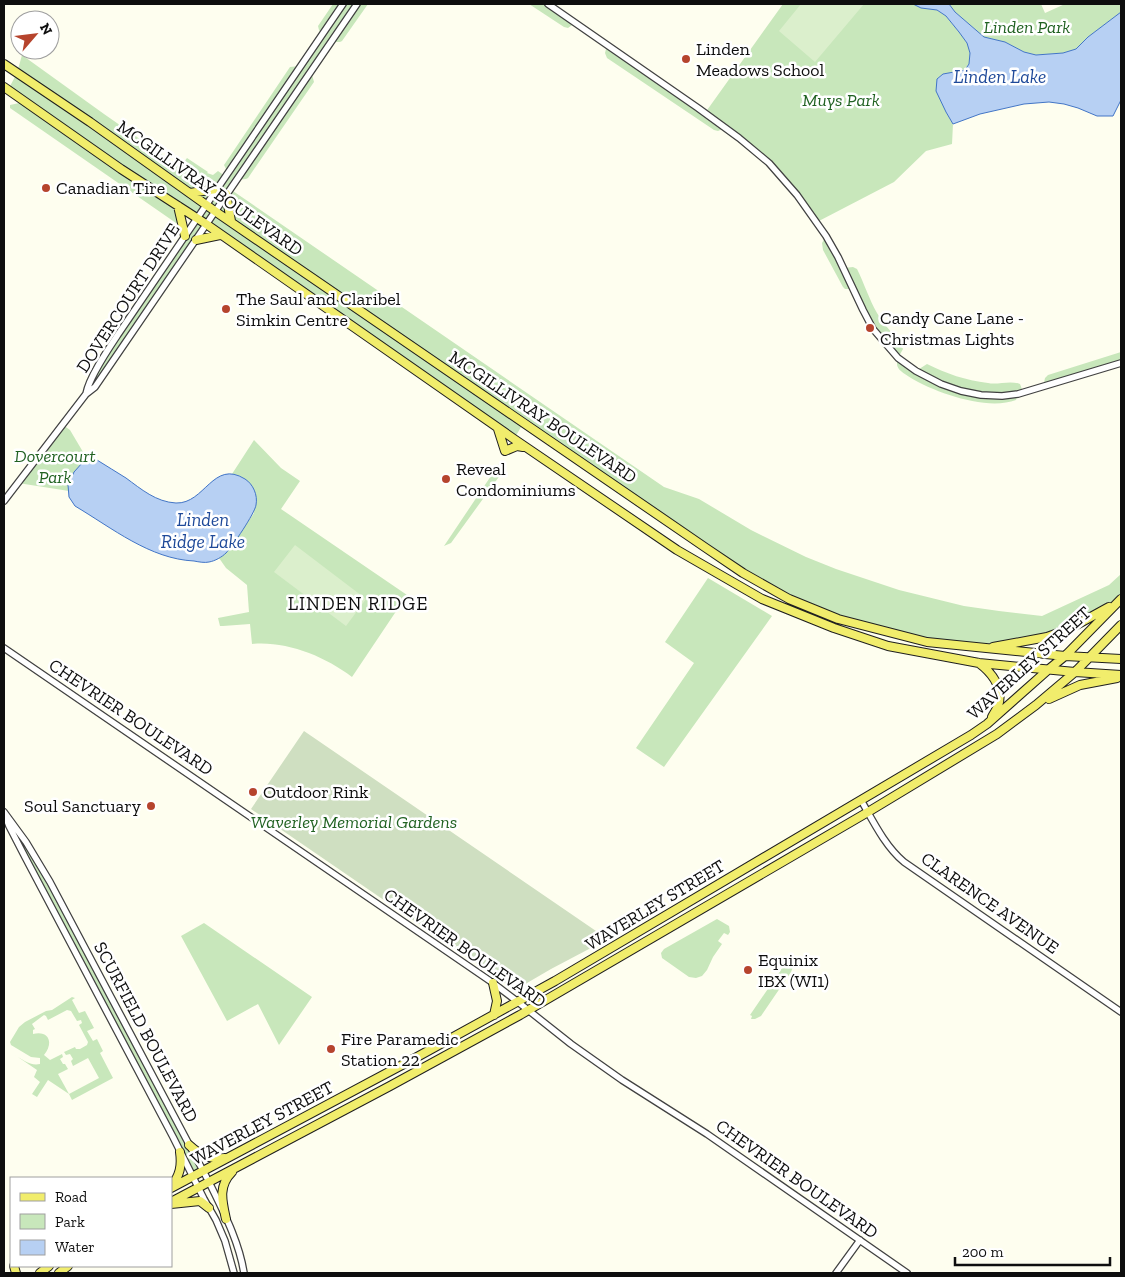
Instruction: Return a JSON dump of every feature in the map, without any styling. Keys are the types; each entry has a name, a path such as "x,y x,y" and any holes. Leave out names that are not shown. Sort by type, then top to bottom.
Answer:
{"main road":[{"name":"MCGILLIVRAY BOULEVARD","path":"4,64 706,548 767,587 802,605 838,618 926,642 1065,656 1121,659"},
{"name":"MCGILLIVRAY BOULEVARD","path":"4,87 121,169 206,224 498,428 677,550 762,599 834,628 888,646 979,663 1121,676"},
{"path":"190,193 216,189"},
{"path":"226,194 231,221"},
{"path":"178,206 185,236"},
{"path":"196,240 220,235"},
{"path":"498,428 505,451 517,446 526,447"},
{"path":"982,648 1047,637 1076,625 1120,600"},
{"name":"WAVERLEY STREET","path":"172,1187 518,1002 622,943 972,734 987,724 1065,656 1120,600"},
{"name":"WAVERLEY STREET","path":"172,1202 528,1010 868,812 997,734 1036,705 1075,672 1121,625"},
{"path":"979,663 988,670 996,682 1000,693 998,706 987,724"},
{"path":"1036,705 1080,685 1121,676"},
{"path":"493,983 497,1001 494,1015"},
{"path":"189,1145 199,1154 209,1158 230,1157"},
{"path":"172,1185 182,1163 180,1152"},
{"path":"226,1219 223,1204 223,1187 225,1181 236,1168"},
{"path":"172,1203 200,1201 209,1208"}],"street":[{"name":"DOVERCOURT DRIVE","path":"86,394 107,351 344,4"},
{"name":"DOVERCOURT DRIVE","path":"4,501 86,394 95,387 357,4"},
{"path":"548,4 698,108 769,163 797,194 826,236 873,329 898,358 916,371 941,384 961,391 981,395 1002,396 1018,394 1121,363"},
{"name":"CHEVRIER BOULEVARD","path":"4,648 493,983 571,1044 608,1070 706,1134 907,1273"},
{"name":"CLARENCE AVENUE","path":"861,800 896,856 1121,1012"},
{"name":"SCURFIELD BOULEVARD","path":"4,812 26,841 50,882 209,1182 237,1246 244,1273"},
{"name":"SCURFIELD BOULEVARD","path":"4,812 21,849 216,1220 225,1241 234,1273"},
{"path":"836,1273 860,1240"}],"green space":[{"path":"333,4 368,4 342,41 331,42 311,71 314,82 248,178 236,180 230,189 664,487 699,499 751,530 806,557 899,590 964,606 999,611 1042,616 1109,585 1121,574 1121,599 1069,629 982,648 927,642 838,619 767,587 524,422 514,439 207,225 86,394 107,351 197,218 179,206 182,222 176,223 10,108 10,105 24,102 8,90 17,73 21,60 29,60 180,167 187,158 207,173 213,175 218,171 225,176 228,173 224,165 290,67 300,66 322,35 318,26"},
{"path":"529,4 557,4 557,11 575,23 568,28 564,27"},
{"name":"Muys Park","path":"783,4 913,4 921,8 937,10 946,16 959,32 967,43 970,53 969,64 965,70 943,74 937,79 946,112 953,124 952,144 926,151 894,182 817,222 769,163 725,128 718,131 714,130 607,58 605,53 607,45 705,113"},
{"path":"801,4 864,4 815,62 779,31"},
{"name":"Linden Park","path":"949,4 1041,4 1045,13 1065,4 1121,4 1121,12 1088,37 1076,49 1063,53 1036,55 1024,52 1005,42 984,37 955,12"},
{"path":"826,236 844,268 853,267 857,269 877,313 903,349 898,358 873,329 853,289 845,289 843,287 823,250 822,243"},
{"path":"1121,352 1121,363 1043,387 1045,378 1048,375"},
{"path":"898,358 916,371 927,364 949,374 972,380 1020,384 1023,392 1018,394 1016,400 1004,403 977,402 962,399 911,378 898,368"},
{"name":"Dovercourt Park","path":"63,425 70,430 90,461 83,462 68,485 69,491 18,483"},
{"path":"254,440 281,468 300,481 281,509 407,595 352,677 341,669 305,651 278,645 252,644 250,624 220,626 218,618 249,612 247,585 226,568 219,558 226,553 254,513 237,475 232,474"},
{"path":"499,464 499,472 501,474 451,543 444,546"},
{"path":"295,545 366,599 346,626 274,572"},
{"path":"708,578 772,616 664,767 636,748 694,663 665,642"},
{"name":"Waverley Memorial Gardens","path":"304,731 596,931 606,940 515,990 251,809"},
{"path":"9,826 26,842 203,1171 193,1177"},
{"path":"717,919 729,926 730,932 728,935 724,933 718,941 722,944 702,976 696,978 689,977 662,958 661,953 664,949"},
{"path":"204,923 312,997 279,1045 258,1004 227,1021 181,936"},
{"path":"789,958 793,964 791,972 761,1016 751,1019 752,1016 750,1015"},
{"path":"72,997 75,998 72,1000 79,1013 85,1011 94,1028 87,1031 93,1041 97,1039 103,1051 100,1053 113,1078 72,1100 69,1094 48,1080 37,1097 32,1094 40,1082 34,1077 37,1070 15,1055 33,1064 40,1064 40,1058 31,1057 11,1045 10,1042 19,1027 25,1022 46,1011 52,1010","holes":["67,1010 71,1011 77,1021 81,1020 82,1023 79,1025 88,1042 87,1045 80,1049 75,1047 64,1052 66,1055 70,1054 73,1059 71,1061 73,1066 88,1058 99,1078 69,1094 58,1074 68,1069 60,1059 63,1057 62,1054 50,1060 44,1055 49,1046 48,1038 43,1034 33,1034 35,1029 32,1024 44,1015 48,1020"]}],"water":[{"name":"Linden Lake","path":"913,4 949,4 955,12 984,37 1005,42 1024,52 1036,55 1063,53 1076,49 1088,37 1121,12 1121,100 1113,116 1097,116 1078,108 1049,102 1024,104 980,114 953,124 936,91 937,79 943,74 965,70 969,64 970,53 967,43 946,16 937,10 921,8"},
{"name":"Linden Ridge Lake","path":"97,460 149,494 162,500 176,503 195,497 217,478 225,474 234,474 245,479 254,490 256,494 255,509 226,553 214,561 202,562 162,555 117,533 75,506 69,497 68,485 74,472 83,462"}],"place":[{"name":"Linden Meadows School","path":"686,59"},
{"name":"Canadian Tire","path":"46,188"},
{"name":"The Saul and Claribel Simkin Centre","path":"226,309"},
{"name":"Candy Cane Lane - Christmas Lights","path":"870,328"},
{"name":"Reveal Condominiums","path":"446,479"},
{"name":"Outdoor Rink","path":"253,792"},
{"name":"Soul Sanctuary","path":"151,806"},
{"name":"Equinix IBX (WI1)","path":"748,970"},
{"name":"Fire Paramedic Station 22","path":"331,1049"}],"district":[{"name":"LINDEN RIDGE","path":"358,603"}]}
